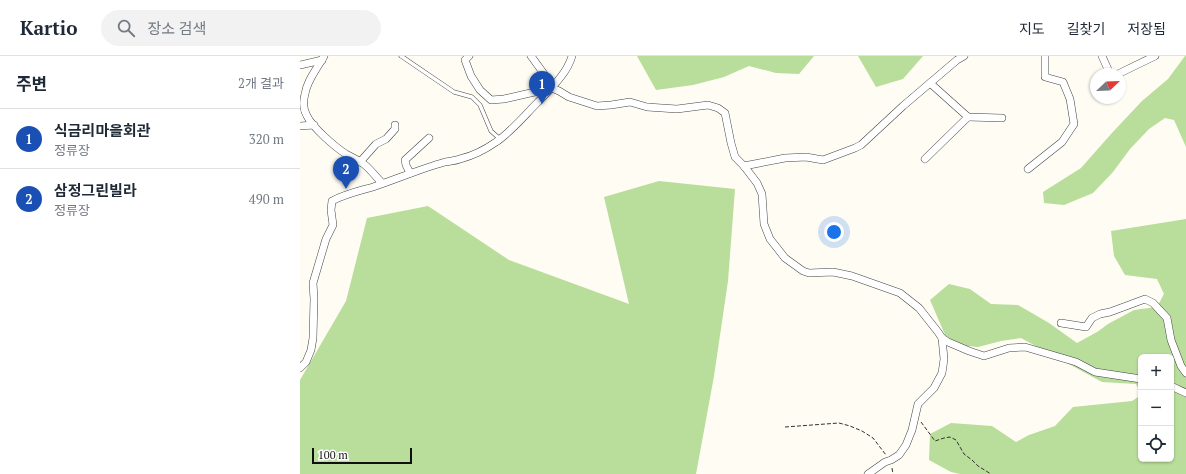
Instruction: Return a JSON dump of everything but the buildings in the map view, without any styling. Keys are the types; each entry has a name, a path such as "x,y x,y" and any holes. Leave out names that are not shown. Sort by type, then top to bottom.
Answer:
{"street":[{"path":"469,56 465,60 471,76 480,90 491,100 504,99 552,88 569,97 597,106 630,102 647,107 659,108 677,109 708,105 718,108 725,113 735,157 757,183 762,194 764,224 770,239 785,258 803,271 809,273 834,272 852,276 900,293 919,308 942,338 948,342 984,356 1009,348 1025,347 1076,362 1095,372 1138,379"},
{"path":"531,56 547,78 552,88"},
{"path":"300,368 306,362 311,350 313,338 313,283 326,239 333,225 331,210 332,201 353,192 410,173 446,162 460,160 479,152 496,142 520,121 552,88 564,72 572,56"},
{"path":"744,166 785,158 806,157 823,160 855,148 861,145 903,106 964,56"},
{"path":"1028,169 1062,142 1074,124 1070,99 1063,82 1045,77 1045,56"},
{"path":"1102,56 1107,68"},
{"path":"1126,70 1155,56"},
{"path":"300,65 323,58"},
{"path":"323,58 308,82 304,95 304,106 307,116 327,139 340,150 365,165 382,183"},
{"path":"930,83 968,117 1002,118"},
{"path":"925,159 968,117"},
{"path":"300,126 314,125"},
{"path":"360,162 376,144 386,139 395,129 395,125"},
{"path":"410,173 405,160 429,138"},
{"path":"1061,322 1086,327 1092,318 1100,314 1110,312 1145,299 1153,303 1167,318 1171,340 1181,366 1186,373"},
{"path":"868,474 885,462 899,455 906,445 912,430 918,404 934,388 942,373 944,359 942,338"},
{"path":"1174,387 1186,393"}],"lane":[{"path":"401,56 454,92 472,97 480,105 491,131 500,139"}],"path":[{"path":"917,410 920,420 935,440 950,437 956,440 964,454 978,466 991,474"},
{"path":"785,427 839,423 862,431 873,438 891,460 893,474"}],"green space":[{"path":"637,56 814,56 799,74 776,73 749,66 724,77 693,85 656,90"},
{"path":"858,56 923,56 903,79 876,87"},
{"path":"1185,56 1186,147 1174,120 1165,118 1149,129 1130,149 1113,172 1093,193 1064,205 1044,203 1043,192 1081,168 1142,101 1168,79"},
{"path":"659,181 735,189 728,281 714,376 696,474 300,474 300,380 346,301 367,218 428,206 509,260 629,304 604,197"},
{"path":"1186,219 1186,474 960,474 951,472 929,460 930,434 951,423 992,426 1016,442 1029,435 1055,426 1073,407 1132,401 1138,397 1138,462 1174,462 1174,354 1138,354 1138,388 1136,384 1102,382 1021,338 978,347 956,345 946,337 930,300 949,284 970,289 991,304 1018,305 1049,323 1077,343 1134,310 1157,307 1164,294 1157,279 1125,275 1114,256 1111,231"}],"place":[{"name":"식금리마을회관","path":"542,104"},
{"name":"삼정그린빌라","path":"346,189"}]}
